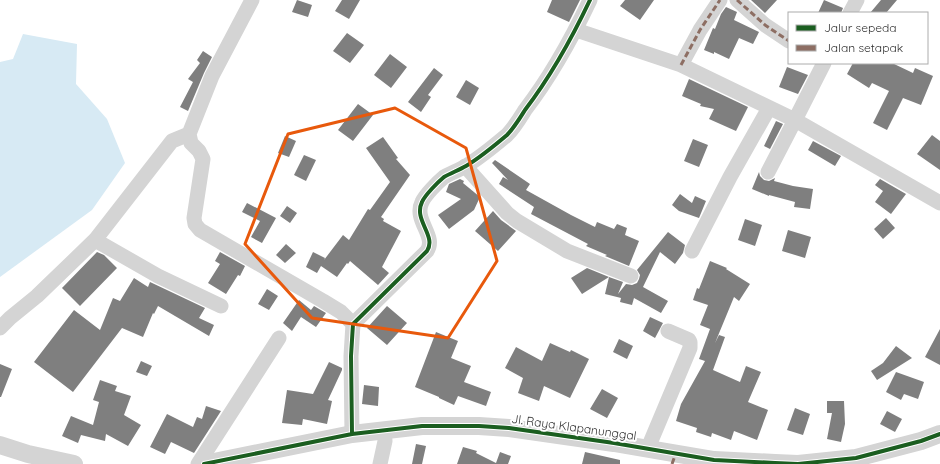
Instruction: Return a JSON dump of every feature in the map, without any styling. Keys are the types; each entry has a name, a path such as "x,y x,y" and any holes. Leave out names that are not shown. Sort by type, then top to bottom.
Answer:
{"street":[{"path":"252,0 212,76 189,134 191,144 199,151 203,159 194,218 200,230 323,301 340,312 353,324"},
{"path":"352,434 351,356 353,324 427,251 430,242 420,216 422,202 444,178 490,149 509,133 532,101 576,30 590,0"},
{"path":"681,65 700,30 720,0"},
{"path":"737,0 765,25 788,40"},
{"path":"851,12 857,0"},
{"path":"576,30 681,65 795,120 940,203"},
{"path":"768,172 823,64"},
{"path":"692,251 730,177 769,108"},
{"path":"0,328 37,296 95,240 172,141 189,134"},
{"path":"465,166 507,213 517,221 567,251 631,276"},
{"path":"95,240 158,276 220,306"},
{"path":"648,448 690,348 690,342 686,338 668,331"},
{"path":"198,464 279,338"},
{"name":"Jl. Raya Klapanunggal","path":"204,464 352,434 422,426 479,426 553,433 714,460 750,463 798,464 856,458 921,441 940,434"},
{"path":"380,464 385,441 384,430"},
{"path":"0,445 25,459 74,464"}],"highlighted area":[{"path":"395,108 466,148 497,261 448,338 312,318 245,244 288,134"}],"water":[{"path":"23,34 77,44 76,84 107,119 125,163 92,210 0,277 0,62 13,59"}],"building":[{"path":"297,0 312,5 308,17 292,12"},
{"path":"342,0 360,0 349,19 335,11"},
{"path":"552,0 580,0 569,22 547,12"},
{"path":"625,0 654,0 640,20 620,6"},
{"path":"751,0 777,0 765,13"},
{"path":"824,0 843,8 841,12 818,12"},
{"path":"881,0 897,0 887,12 871,12"},
{"path":"726,7 737,12 734,20 759,32 753,44 739,38 729,59 714,52 714,54 704,50 713,28 715,29 721,14"},
{"path":"347,33 364,45 350,63 333,51"},
{"path":"203,51 212,57 188,111 180,107 193,82 188,79 200,63 197,60"},
{"path":"390,54 407,67 391,88 374,75"},
{"path":"852,64 894,64 913,73 915,68 933,76 921,105 903,98 887,130 873,123 889,91 872,83 869,88 847,74"},
{"path":"787,67 808,75 798,94 779,87"},
{"path":"434,68 443,75 428,95 431,97 421,112 408,102"},
{"path":"689,79 748,107 736,131 709,119 714,109 700,106 701,104 682,96"},
{"path":"466,80 479,88 470,105 456,97"},
{"path":"358,104 373,115 353,141 338,130"},
{"path":"776,121 783,124 770,149 764,146"},
{"path":"932,135 940,141 940,170 917,154"},
{"path":"285,136 296,141 289,157 278,153"},
{"path":"383,137 398,158 396,159 410,175 381,217 384,219 383,221 401,231 382,267 389,273 378,285 350,261 337,277 321,266 317,273 306,267 313,252 325,258 324,260 343,235 349,240 368,209 370,210 390,182 366,148"},
{"path":"693,139 708,145 699,167 684,161"},
{"path":"813,141 841,156 835,166 808,150"},
{"path":"304,155 316,160 306,181 294,175"},
{"path":"495,160 530,184 526,190 571,215 595,227 597,222 614,229 617,224 627,228 625,235 639,241 629,266 586,246 588,244 531,214 534,207 499,184 503,177 508,180 492,163"},
{"path":"759,172 760,176 764,180 769,181 775,178 774,181 813,189 810,209 794,207 795,202 769,196 752,189"},
{"path":"460,179 480,197 474,210 449,229 438,215 461,199 446,192 449,184"},
{"path":"880,179 906,194 891,214 875,202 883,191 875,185"},
{"path":"680,194 692,203 695,196 706,201 699,218 679,211 672,205"},
{"path":"247,203 276,218 262,243 251,237 260,221 242,212"},
{"path":"287,206 297,213 290,223 280,216"},
{"path":"493,211 501,220 516,231 498,251 475,231"},
{"path":"886,218 895,228 883,239 874,229"},
{"path":"745,219 762,225 755,246 738,240"},
{"path":"788,230 811,237 805,258 782,251"},
{"path":"668,232 685,245 683,253 675,264 660,252 643,287 668,301 661,313 634,298 632,305 620,302 621,298 605,294 609,277 623,282 618,294 626,284 632,285 637,283 640,275 637,270"},
{"path":"286,244 296,253 285,263 276,255"},
{"path":"97,252 104,255 117,268 80,306 62,288"},
{"path":"220,252 245,266 240,276 238,275 226,294 208,283 220,264 215,261"},
{"path":"710,261 727,268 726,269 750,284 739,301 734,297 715,343 719,335 725,337 713,370 740,382 746,366 761,372 748,402 768,410 757,440 734,431 731,440 712,433 711,437 696,432 697,428 676,421 681,404 705,361 699,359 710,329 700,325 708,305 693,300"},
{"path":"587,268 609,277 582,294 571,278"},
{"path":"134,278 148,287 150,282 205,308 199,318 214,325 209,336 158,306 154,314 153,313 143,337 122,328 73,392 34,362 74,310 100,330 113,298 120,301"},
{"path":"267,289 278,296 269,310 258,304"},
{"path":"299,300 311,310 314,306 326,313 316,327 301,317 292,331 283,323"},
{"path":"387,306 407,323 387,345 367,328"},
{"path":"650,317 663,323 655,338 643,331"},
{"path":"940,329 940,365 925,357"},
{"path":"436,332 458,341 451,358 471,366 464,382 491,392 486,406 458,396 454,405 415,387"},
{"path":"619,339 633,346 627,359 613,352"},
{"path":"550,343 570,352 571,350 589,359 570,398 544,386 539,401 518,393 523,378 505,368 516,347 542,361"},
{"path":"896,346 912,358 877,380 871,371 883,363"},
{"path":"141,361 152,366 147,376 136,372"},
{"path":"329,362 342,368 342,370 328,400 332,401 327,424 303,419 302,425 282,423 287,390 313,394"},
{"path":"0,364 12,369 1,397 0,397"},
{"path":"896,372 924,382 918,399 904,394 901,400 886,392"},
{"path":"100,380 117,386 115,391 131,396 124,415 141,425 128,446 106,434 105,441 81,435 78,443 62,436 71,416 93,425 99,402 93,400"},
{"path":"364,385 379,387 378,406 362,404"},
{"path":"602,389 618,398 607,418 590,409"},
{"path":"827,401 844,401 845,424 841,442 827,439 832,413 827,413"},
{"path":"206,406 221,411 194,453 171,442 165,454 150,447 167,414 193,427 197,417 202,419"},
{"path":"795,408 810,414 803,435 787,430"},
{"path":"887,411 902,419 895,432 880,424"},
{"path":"416,444 426,446 422,464 412,464"},
{"path":"463,447 477,451 476,453 496,463 500,452 511,456 508,464 457,464"},
{"path":"585,452 620,460 620,464 582,464"}],"marked path":[{"path":"681,65 700,30 720,0"},
{"path":"737,0 765,25 788,40"},
{"path":"672,464 676,453"}],"cycle path":[{"path":"352,434 351,356 353,324 427,251 429,240 420,215 422,202 426,196 444,177 477,159 510,132 552,70 590,0"},
{"path":"204,464 352,434 422,426 479,426 509,428 614,443 714,460 798,464 856,458 921,441 940,434"}]}
